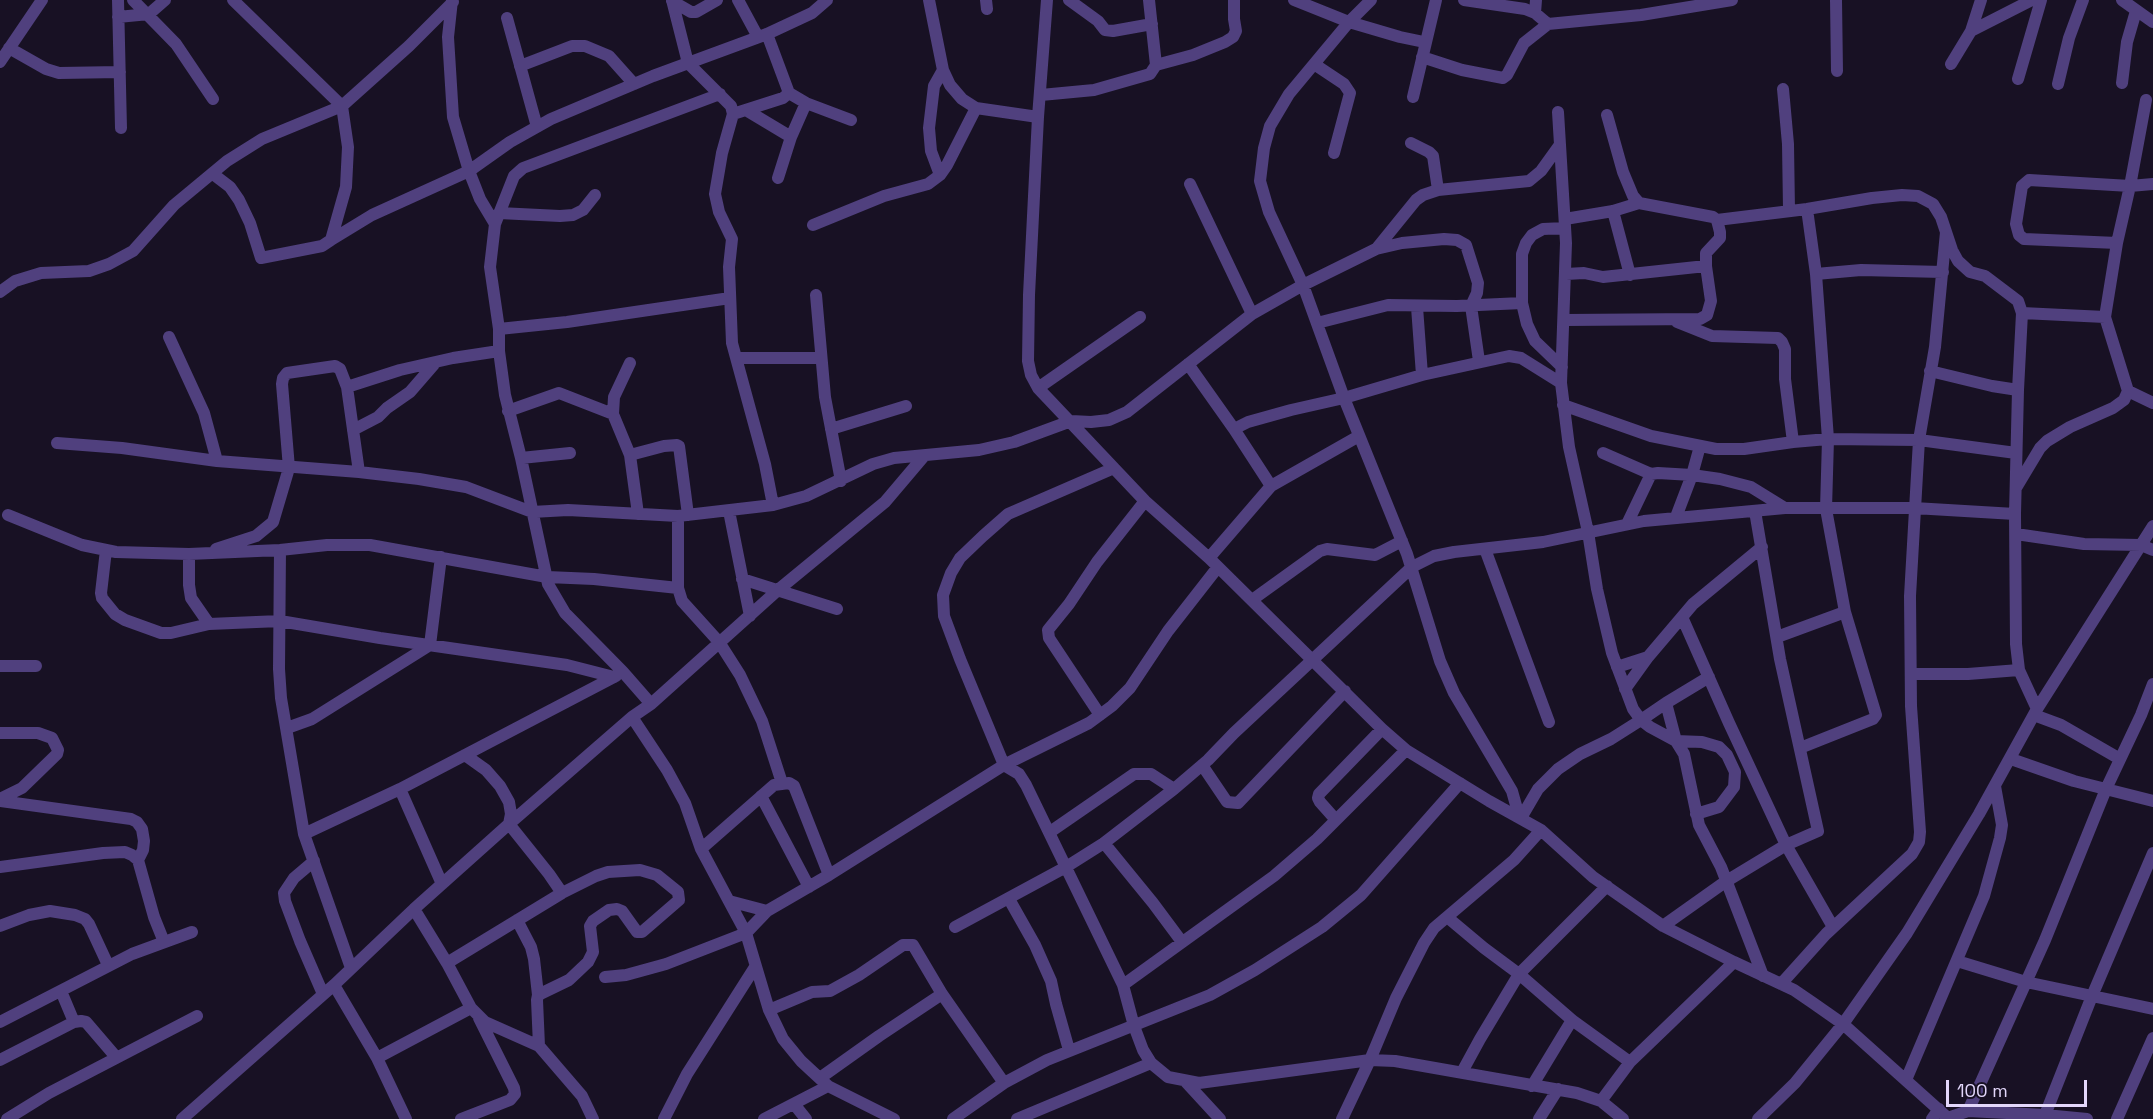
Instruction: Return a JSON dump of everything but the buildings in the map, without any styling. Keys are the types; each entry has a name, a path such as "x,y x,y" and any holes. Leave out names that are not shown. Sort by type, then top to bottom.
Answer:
{"street":[{"path":"0,62 42,0"},
{"path":"118,0 122,128"},
{"path":"133,0 176,44 213,99"},
{"path":"118,17 149,14 165,0"},
{"path":"232,0 342,106 348,147 346,187 331,240"},
{"path":"672,1 691,12 696,12 717,0"},
{"path":"738,0 763,35 789,93 806,103 850,120"},
{"path":"213,174 230,187 239,200 250,223 261,258 322,246 372,215 469,171 510,142 537,127 634,84 763,35 812,13 827,0"},
{"path":"928,0 943,70 950,85 962,99 976,108 1038,117"},
{"path":"1047,0 1038,117 1029,295 1028,361 1031,375 1038,388 1145,501 1214,563 1406,750 1541,830 1593,877 1663,926 1804,996 1843,1024 1906,1080 1942,1116 1968,1111 2045,1114 2087,1119"},
{"path":"1070,0 1098,21 1105,30 1113,31 1152,24"},
{"path":"1041,95 1094,90 1150,74 1156,65 1149,0"},
{"path":"1156,65 1193,55 1233,37 1236,31 1234,0"},
{"path":"1294,0 1349,22 1400,38 1424,42"},
{"path":"1371,0 1349,22 1289,94 1270,126 1263,148 1260,181 1269,212 1303,285 1344,398 1412,567 1445,672 1454,693 1512,791 1520,817"},
{"path":"1413,97 1424,42 1436,0"},
{"path":"1464,0 1525,9 1535,13 1548,24"},
{"path":"1535,13 1536,0"},
{"path":"1422,57 1503,78 1507,75 1524,43 1548,24 1641,15 1732,0"},
{"path":"1836,0 1837,71"},
{"path":"1951,64 1971,31 1981,0"},
{"path":"1971,31 2032,0"},
{"path":"2018,79 2041,0"},
{"path":"2058,84 2069,38 2083,0"},
{"path":"2122,0 2153,22"},
{"path":"0,292 15,281 41,273 89,271 134,251 174,205 227,161 262,139 342,106 409,46 453,1"},
{"path":"453,1 448,37 452,108 462,151 480,199 497,218"},
{"path":"672,1 688,63 731,106 791,137"},
{"path":"2122,83 2124,60 2136,10"},
{"path":"507,18 537,127"},
{"path":"520,66 572,46 585,46 609,56 634,84"},
{"path":"9,48 46,69 59,73 120,72"},
{"path":"1314,64 1344,84 1350,93 1334,153"},
{"path":"940,175 931,151 929,128 934,86 943,70"},
{"path":"1783,89 1788,144 1789,210"},
{"path":"773,505 765,464 732,343 729,267 732,238 718,212 715,194 723,153 740,112 783,98 789,93"},
{"path":"651,704 619,674 565,613 553,594 508,411 490,267 497,218 514,176 523,168 720,94"},
{"path":"2016,489 2040,447 2070,427 2113,408 2124,400 2128,391 2105,317 2117,243 2146,100"},
{"path":"778,178 791,137 806,103"},
{"path":"813,225 884,196 928,184 940,175 956,151 976,108"},
{"path":"1558,112 1566,274 1561,383 1569,447 1588,532 1597,589 1617,667 1632,709 1641,720 1676,741 1702,742 1719,747 1727,755 1735,772 1734,787 1719,807 1696,814"},
{"path":"1607,115 1623,172 1633,196 1639,203"},
{"path":"1411,143 1429,152 1432,156 1438,190"},
{"path":"1376,249 1416,200 1438,190 1529,181 1541,171 1559,146"},
{"path":"2117,243 2024,239 2019,236 2016,224 2022,186 2029,180 2130,186 2153,184"},
{"path":"1190,184 1252,314"},
{"path":"497,218 573,215 583,210 595,195"},
{"path":"1562,367 1530,333 1522,303 1522,254 1532,235 1543,229 1639,203 1717,219 1902,195 1918,196 1933,204 1941,217 1958,261 1970,272 1985,276 2012,295 2018,301 2022,313 2015,514 2016,644 2019,670 2036,712 2120,759"},
{"path":"1800,748 1876,716 1845,612 1826,508 1828,440 1816,274 1807,209"},
{"path":"1613,211 1630,275"},
{"path":"1564,320 1673,320 1700,319 1707,315 1712,301 1706,254 1720,238 1717,219"},
{"path":"1781,984 1833,927 1912,854 1918,842 1920,832 1911,706 1910,596 1914,508 1919,440 1943,272 1946,232"},
{"path":"57,443 122,448 289,468 359,472 466,487 532,512 567,510 683,515 773,505 806,496 873,464 894,458 979,450 1014,442 1071,421 1109,420 1127,412 1252,314 1303,285 1376,249 1402,243 1444,239 1462,241 1466,245 1478,283 1477,293 1471,306 1479,361"},
{"path":"1566,274 1584,273 1603,277 1706,266"},
{"path":"1816,274 1861,270 1943,272"},
{"path":"816,295 821,358 841,481"},
{"path":"499,329 567,322 730,298"},
{"path":"1317,323 1388,305 1401,304 1417,307 1522,303"},
{"path":"1417,307 1422,375"},
{"path":"2022,313 2105,317"},
{"path":"1038,388 1140,317"},
{"path":"1673,320 1712,336 1778,338 1782,342 1785,349 1785,379 1793,442"},
{"path":"169,337 204,413 217,461"},
{"path":"347,387 400,370 499,351"},
{"path":"1234,429 1248,422 1344,398 1422,375 1509,356 1521,358 1561,383"},
{"path":"736,358 821,358"},
{"path":"353,430 378,417 410,392 436,362"},
{"path":"630,363 614,397 613,414 630,455 638,514"},
{"path":"1188,364 1271,486"},
{"path":"195,554 256,536 273,522 289,468 282,384 287,373 335,366 343,373 359,472"},
{"path":"1930,371 2018,390"},
{"path":"2128,391 2153,404"},
{"path":"508,411 559,393 613,414"},
{"path":"1563,405 1651,436 1716,449 1744,449 1828,440 1919,440 2016,453"},
{"path":"831,429 906,406"},
{"path":"605,977 626,975 666,964 746,933 767,910 829,875 1004,765 1089,723 1112,706 1130,688 1214,563 1271,486 1359,436"},
{"path":"630,455 664,446 679,446 683,515 678,588 682,601 719,642 740,675 757,710 782,783"},
{"path":"1676,518 1700,446"},
{"path":"521,458 570,453"},
{"path":"1603,453 1651,474 1692,475 1720,479 1751,488 1785,508"},
{"path":"189,1117 509,824 632,717 651,704 778,590 885,502 924,456"},
{"path":"1114,468 1008,514 960,558 951,573 943,595 944,616 1004,765 1019,774 1050,832 1123,985 1134,1026 1143,1050 1151,1063 1168,1077 1199,1083 1370,1060 1395,1061 1440,1071 1462,1072 1558,1089 1601,1101 1623,1119"},
{"path":"1627,524 1651,474"},
{"path":"1100,715 1050,638 1048,630 1145,501"},
{"path":"955,927 1066,867 1104,843 1174,789 1412,567 1434,556 1543,542 1627,524 1785,508 1914,508 2015,514"},
{"path":"729,511 750,616"},
{"path":"1663,926 1725,882 1786,845 1816,834 1819,828 1780,659 1755,511"},
{"path":"8,514 64,539 106,550 195,554 327,545 370,545 547,577 582,578 678,588"},
{"path":"1758,1119 1795,1083 1843,1024 1906,933 2011,759 2036,712 2147,548 2153,526"},
{"path":"2016,534 2084,544 2147,548"},
{"path":"1252,600 1320,551 1327,549 1375,555 1402,541"},
{"path":"1625,689 1682,616 1762,547"},
{"path":"1485,549 1549,722"},
{"path":"106,550 101,595 115,614 134,624 161,633 171,633 209,624 280,621 380,639 619,674"},
{"path":"280,550 279,669 281,698 304,834 351,968"},
{"path":"195,554 189,585 191,598 209,624"},
{"path":"430,645 441,557"},
{"path":"742,579 837,609"},
{"path":"1778,637 1845,612"},
{"path":"1682,616 1786,845 1833,927"},
{"path":"287,728 312,719 430,645"},
{"path":"1617,667 1648,657"},
{"path":"0,666 36,666"},
{"path":"1911,674 1968,674 2019,670"},
{"path":"304,834 400,789 619,674"},
{"path":"1520,817 1547,778 1565,764 1611,739 1709,677"},
{"path":"1968,1111 2026,982 2106,789 2153,684"},
{"path":"1202,765 1227,802 1238,803 1345,691"},
{"path":"1666,703 1676,741 1684,754 1689,772 1699,825 1720,867 1763,976"},
{"path":"632,717 685,803 702,849 746,933 769,1010 783,1039 801,1061 824,1082 894,1119"},
{"path":"1336,820 1320,802 1319,794 1382,729"},
{"path":"0,733 38,734 52,738 58,750 57,754 22,788 0,800"},
{"path":"1123,985 1274,876 1336,820 1406,750"},
{"path":"465,755 486,770 500,786 509,802 511,814 509,824 562,893"},
{"path":"2011,759 2074,781 2153,801"},
{"path":"1050,832 1134,774 1151,774 1174,789"},
{"path":"702,849 738,814 774,785 789,783 794,786 829,875"},
{"path":"953,1119 1004,1083 1047,1059 1210,994 1255,970 1322,927 1361,895 1460,783"},
{"path":"1906,1080 1984,897 2002,825 1995,786"},
{"path":"400,789 442,884"},
{"path":"1512,791 1534,795"},
{"path":"761,796 809,886"},
{"path":"0,800 131,819 137,822 142,829 144,841 138,860 154,917 164,942"},
{"path":"1342,1119 1396,998 1434,928 1514,860 1541,830"},
{"path":"1104,843 1182,942"},
{"path":"0,867 103,853 125,852 138,860"},
{"path":"2045,1114 2153,853"},
{"path":"314,861 294,878 284,893 296,931 323,994"},
{"path":"447,963 562,893 608,872 640,870 657,875 680,895 679,900 642,932 637,932 622,911 617,909 609,910 593,921 590,927 592,952 588,962 568,980 538,995"},
{"path":"1462,1072 1520,974 1607,886"},
{"path":"1009,898 1035,945 1051,981 1070,1050"},
{"path":"729,901 767,910"},
{"path":"414,909 475,1013 514,1088 515,1094 510,1100 461,1119"},
{"path":"0,926 29,915 50,911 75,915 89,924 108,965"},
{"path":"1446,917 1520,974 1572,1020 1630,1062"},
{"path":"517,920 531,947 538,995 539,1046"},
{"path":"0,1022 61,992 108,965 192,932"},
{"path":"769,1010 812,992 830,991 859,975 903,945 909,944 916,948 942,994 1004,1083"},
{"path":"1957,961 2026,982 2153,1009"},
{"path":"1601,1101 1630,1062 1734,962"},
{"path":"663,1119 687,1074 755,967"},
{"path":"334,985 377,1058 406,1119"},
{"path":"61,992 74,1022"},
{"path":"764,1119 794,1104 879,1036 942,994"},
{"path":"475,1013 539,1046 582,1096 593,1119"},
{"path":"377,1058 475,1013"},
{"path":"7,1119 49,1093 197,1016"},
{"path":"1532,1086 1572,1020"},
{"path":"0,1060 74,1022 86,1022 116,1058"},
{"path":"2116,1119 2153,1038"},
{"path":"1017,1119 1151,1063"},
{"path":"1185,1081 1220,1119"},
{"path":"1539,1119 1558,1089"},
{"path":"794,1104 806,1119"}]}
